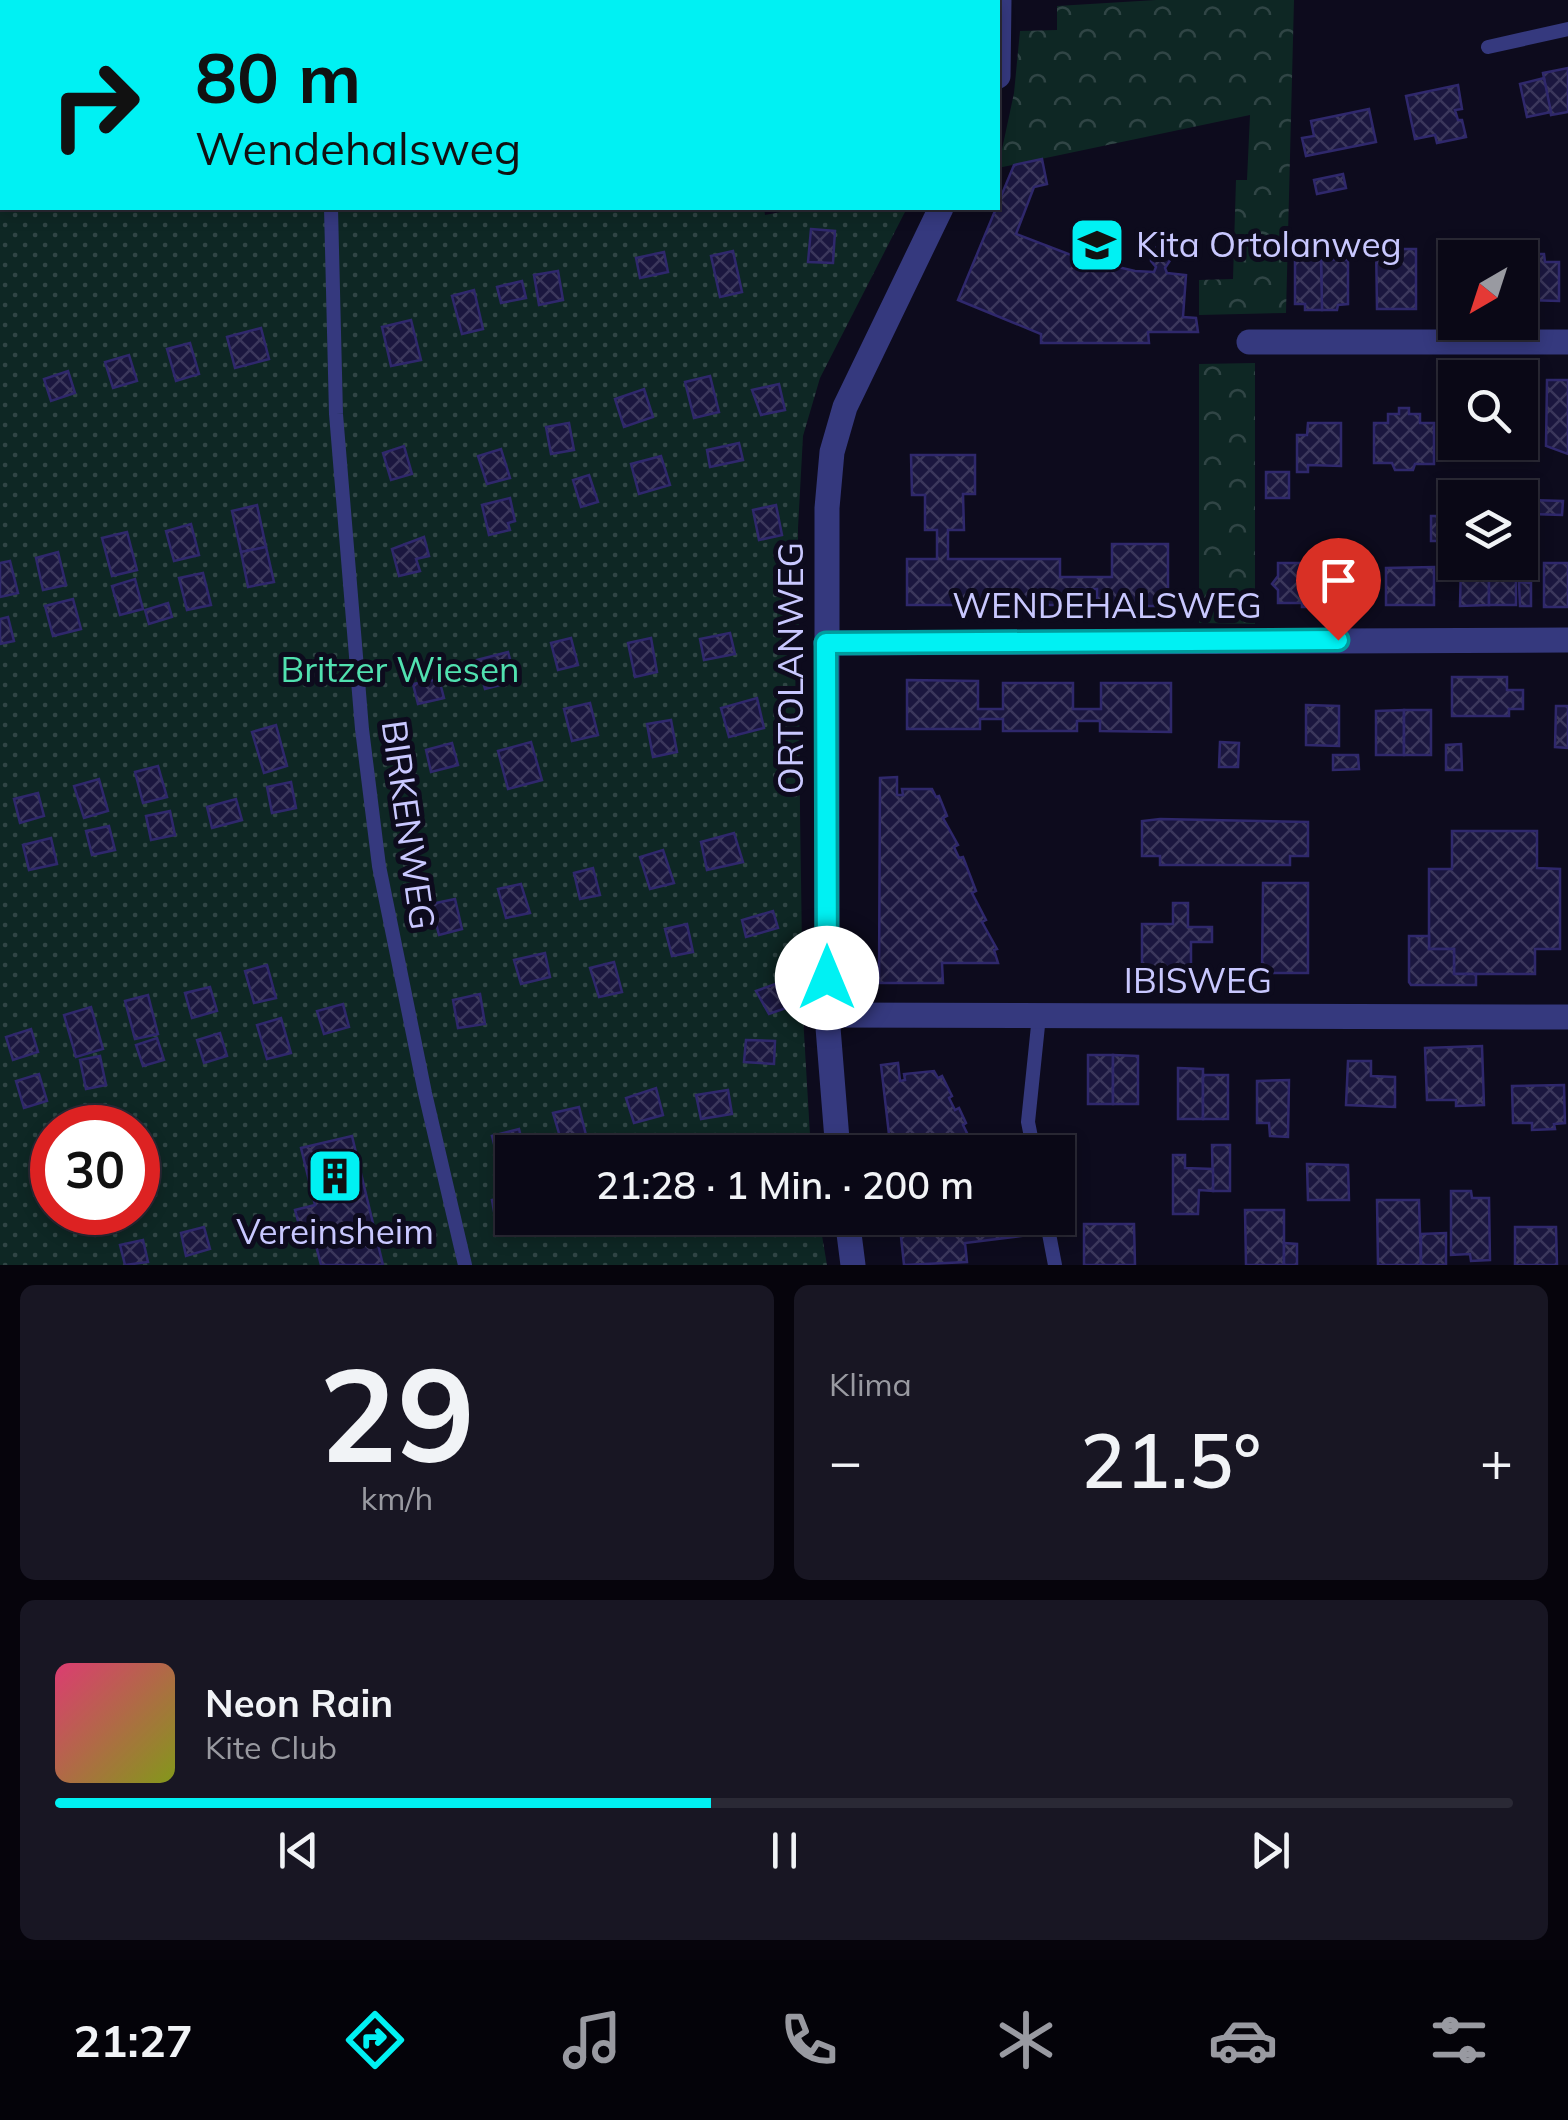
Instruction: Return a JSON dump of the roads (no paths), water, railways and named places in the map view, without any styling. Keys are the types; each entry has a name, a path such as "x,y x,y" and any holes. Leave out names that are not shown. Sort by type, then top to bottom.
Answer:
{"street":[{"name":"ORTOLANWEG","path":"837,1135 827,1015 826,508 832,452 860,370 940,210"},
{"path":"1250,342 1568,342"},
{"name":"WENDEHALSWEG","path":"826,643 1568,640"},
{"name":"IBISWEG","path":"827,1015 1568,1017"},
{"path":"849,1235 853,1265"}],"lane":[{"path":"1488,47 1568,29"},
{"name":"BIRKENWEG","path":"332,210 336,414 362,729 379,866 425,1094 465,1265"},
{"path":"1031,1135 1028,1122 1039,1016"},
{"path":"1049,1235 1055,1265"}],"place":[{"name":"Kita Ortolanweg","path":"1097,245"},
{"name":"Vereinsheim","path":"335,1176"}],"park label":[{"name":"Britzer Wiesen","path":"400,670"}]}
